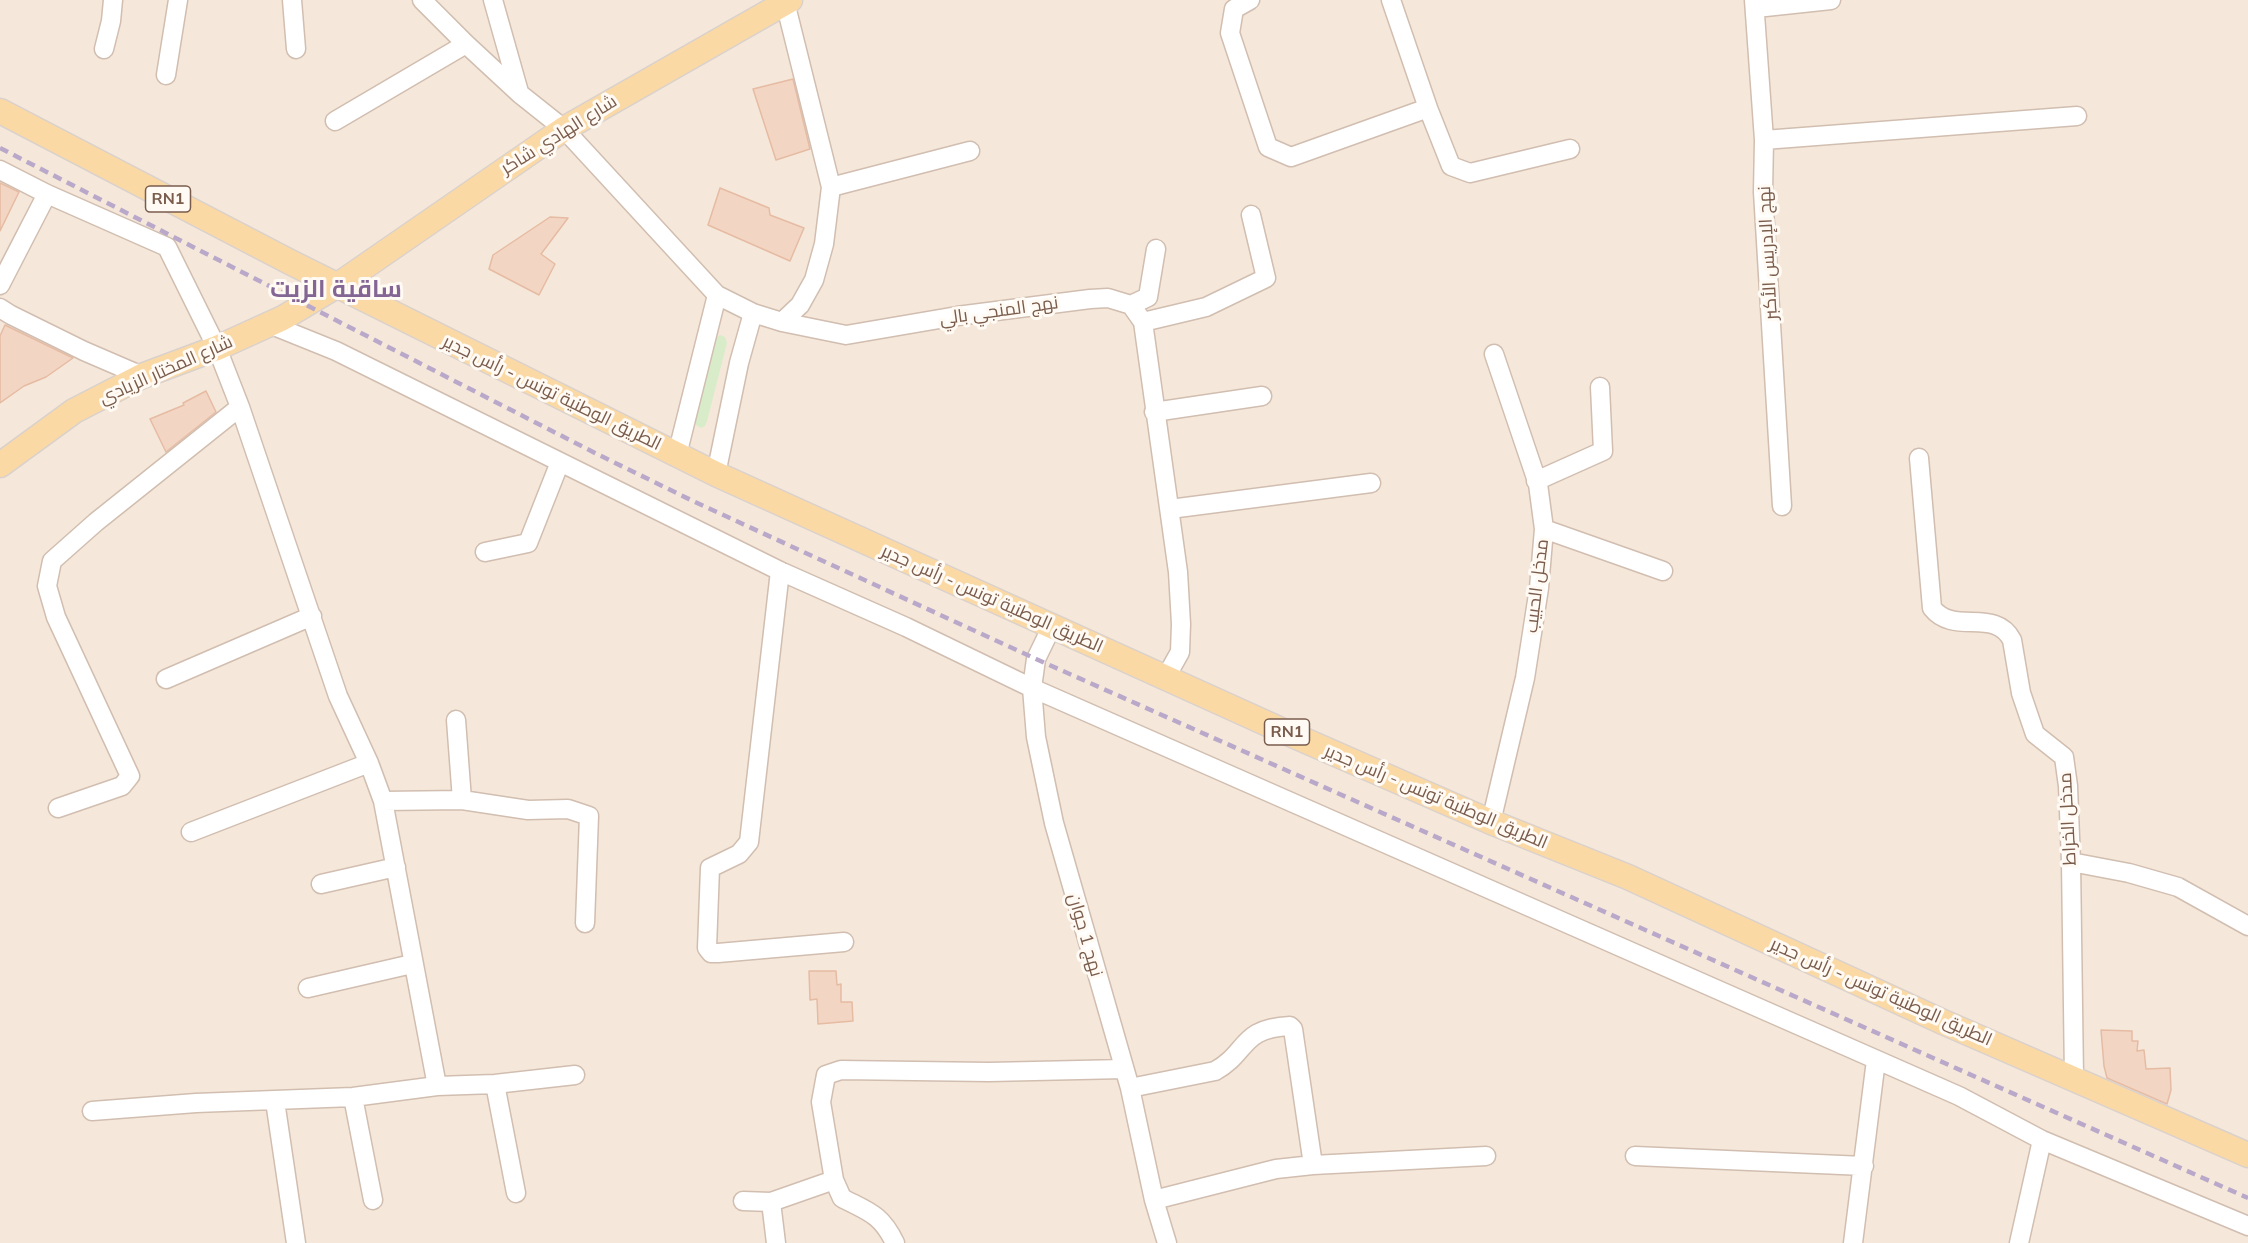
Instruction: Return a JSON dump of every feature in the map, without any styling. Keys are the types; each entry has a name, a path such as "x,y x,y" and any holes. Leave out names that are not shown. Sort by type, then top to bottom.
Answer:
{"main road":[{"name":"شارع الهادي شاكر","path":"338,285 564,129 788,1"},
{"name":"RN1","path":"0,111 201,217 338,285"},
{"name":"شارع المختار الزيادي","path":"0,465 74,411 142,376 217,348 269,324 338,285"},
{"name":"الطريق الوطنية تونس - رأس جدير","path":"338,285 716,474 1491,822 1628,877 1943,1022 2248,1155"}],"street":[{"path":"104,49 111,21 113,0"},
{"path":"166,75 178,0"},
{"path":"292,0 296,49"},
{"name":"نهج المنجي بالي","path":"422,0 520,94 564,129 717,295 753,313 782,322 846,334 957,316 1090,299 1108,298 1131,305"},
{"path":"493,0 520,94"},
{"path":"1250,0 1234,9 1230,33 1268,147 1291,157 1428,108"},
{"path":"1391,0 1428,108 1451,166 1470,172 1570,149"},
{"path":"1755,4 1831,0"},
{"path":"782,322 800,305 814,280 824,244 831,187 788,1"},
{"name":"نهج الإدريس الأكبر","path":"1755,4 1764,140 1763,192 1782,506"},
{"path":"335,121 466,44"},
{"path":"1764,140 2077,116"},
{"path":"831,187 970,151"},
{"path":"0,171 167,247 217,348 240,407 338,696 369,763 382,801 437,1086"},
{"path":"0,285 47,194"},
{"path":"1143,322 1206,307 1266,278 1251,215"},
{"path":"1156,249 1148,297 1131,305 1143,322 1178,572 1180,652 1166,677"},
{"path":"677,455 717,295"},
{"path":"0,308 84,351 142,376"},
{"path":"716,474 739,363 753,313"},
{"path":"269,324 336,351 780,571 906,627 1032,688 1491,888 1959,1096 2042,1140 2248,1226"},
{"name":"مدخل الحبيب","path":"1491,822 1525,678 1539,588 1544,529 1542,504 1536,482 1494,354"},
{"path":"1536,482 1603,451 1600,387"},
{"path":"1154,412 1262,396"},
{"path":"58,808 122,786 130,776 56,617 47,586 52,561 96,522 240,407"},
{"name":"مدخل الخراط","path":"1919,458 1932,608 1939,618 1958,622 1989,622 2008,633 2012,640 2021,693 2034,734 2064,757 2068,786 2071,862 2074,1078"},
{"path":"485,552 528,543 560,462"},
{"path":"1170,509 1371,483"},
{"path":"1544,529 1663,571"},
{"path":"780,571 749,842 739,854 710,868 707,948 711,953 718,953 844,942"},
{"path":"166,679 312,616"},
{"name":"نهج 1 جوان","path":"1052,626 1036,659 1032,688 1036,737 1054,823 1130,1088 1154,1200 1167,1243"},
{"path":"456,720 462,800"},
{"path":"191,832 369,763"},
{"path":"382,801 462,800 528,810 568,809 589,816 585,923"},
{"path":"2071,862 2129,873 2178,887 2248,926"},
{"path":"321,884 396,867"},
{"path":"308,988 412,964"},
{"path":"1130,1088 1215,1071 1221,1068 1255,1034 1268,1029 1290,1026 1293,1029 1313,1165"},
{"path":"1853,1243 1876,1060"},
{"path":"895,1243 888,1228 876,1215 842,1198 834,1180 821,1102 826,1076 841,1070 989,1072 1124,1070"},
{"path":"92,1111 196,1103 353,1097 437,1086 495,1084 575,1075"},
{"path":"495,1084 516,1193"},
{"path":"353,1097 373,1200"},
{"path":"275,1101 296,1243"},
{"path":"2019,1243 2042,1140"},
{"path":"1154,1200 1276,1169 1486,1156"},
{"path":"1635,1156 1864,1166"},
{"path":"743,1201 771,1202 834,1180"},
{"path":"771,1202 776,1243"}],"shaded area":[{"path":"0,0 2248,0 2248,1243 0,1243"}],"green space":[{"path":"720,335 725,337 727,343 707,421 701,428 696,425 695,421 716,338"}],"building":[{"path":"793,79 810,149 776,160 753,89"},
{"path":"0,183 19,192 0,231"},
{"path":"720,188 769,208 770,215 804,228 790,261 708,225"},
{"path":"550,217 568,218 541,254 555,264 539,295 489,269 493,255"},
{"path":"5,325 73,358 46,377 24,386 0,403 0,336"},
{"path":"206,391 216,412 166,452 150,419 184,405 183,403"},
{"path":"809,971 836,971 837,985 841,984 841,1002 852,1002 853,1021 818,1024 817,999 810,1000"},
{"path":"2101,1030 2132,1031 2132,1041 2138,1041 2137,1051 2144,1050 2146,1069 2170,1068 2171,1090 2167,1104 2107,1078"}],"railway":[{"path":"0,148 695,502 1036,659 2248,1198"}],"district":[{"name":"ساقية الزيت","path":"336,290"}]}
